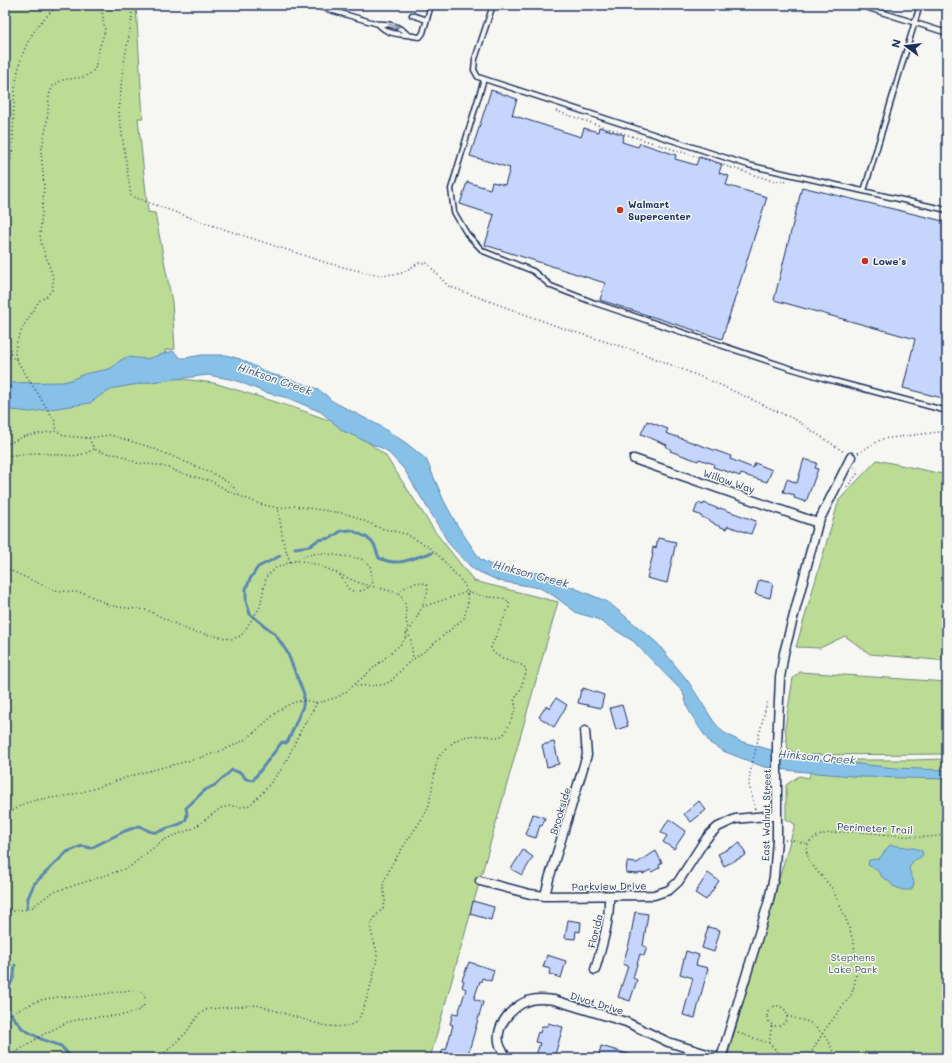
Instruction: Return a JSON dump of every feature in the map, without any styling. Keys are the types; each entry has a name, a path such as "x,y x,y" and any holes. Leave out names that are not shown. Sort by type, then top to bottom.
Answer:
{"street":[{"name":"East Walnut Street","path":"720,1058 768,904 774,877 777,839 777,744 780,678 784,653 818,523 851,457"},
{"name":"Willow Way","path":"634,459 818,523"},
{"name":"Brookside","path":"545,896 588,755 585,731"},
{"name":"Parkview Drive","path":"480,881 530,894 545,896 654,895 669,890 678,882 710,834 718,826 735,819 776,815"},
{"name":"Florida","path":"594,970 604,941 610,910 609,896"},
{"name":"Divot Drive","path":"504,1053 499,1043 500,1031 505,1018 513,1009 532,999 544,999 554,1000 626,1022 668,1042 720,1058"}],"lane":[{"path":"321,5 320,7 378,24 387,23 400,28 407,34"},
{"path":"378,24 384,30 400,35 407,34 420,37 423,33 431,5"},
{"path":"493,5 474,65 475,74 478,77 748,164 947,210"},
{"path":"859,5 947,33"},
{"path":"874,10 875,5"},
{"path":"864,191 920,5"},
{"path":"412,15 427,20"},
{"path":"484,79 451,189 454,212 467,234 483,251 533,271 551,286 602,306 801,372 947,411"}],"path":[{"path":"5,202 9,197 10,190 8,170 12,156 13,101 16,77 22,54 38,26 58,5"},
{"path":"57,431 55,421 16,359 15,352 17,341 23,327 35,306 39,301 47,296 52,290 53,286 52,274 41,243 40,225 44,186 41,152 48,112 49,95 53,86 62,80 84,77 95,69 99,49 104,39 105,31 101,5"},
{"path":"131,5 132,18 122,74 119,114 131,196 327,263 376,275 400,274 420,263 426,263 448,286 562,328 639,352 716,383 796,420 851,457 858,473 845,489"},
{"path":"5,250 7,259 5,267"},
{"path":"5,356 16,359"},
{"path":"5,445 25,436 57,431 65,436 89,438 105,434 110,435 150,447 212,473 229,482 242,496"},
{"path":"851,457 882,439 947,431"},
{"path":"89,438 94,449 105,453 120,455 137,463 157,465 180,473 206,479 230,492 260,504 278,508 294,506 342,513 353,516 380,528 406,534 429,547 442,559 464,584 468,592 468,603 464,618 430,647 404,666 387,684 353,686"},
{"path":"5,456 39,453 68,456 85,454 94,449"},
{"path":"278,508 283,541 290,562"},
{"path":"5,568 52,590 84,593 109,605 147,610 181,628 203,635 231,639 236,639 241,636 260,607 266,577 276,568 313,553 364,560 370,565 372,586"},
{"path":"5,815 28,802 76,794 140,773 231,747 248,738 285,706 298,702 312,701 317,703 338,697 353,686 405,639 408,628 402,596 392,591 361,584 304,562 296,560 290,562"},
{"path":"340,575 349,590 356,592 372,586"},
{"path":"399,594 403,589 414,584 422,582 427,585 428,591 422,607 411,628 408,628"},
{"path":"159,1058 185,1034 200,1014 208,1009 257,1005 322,1025 341,1026 354,1024 357,1021 365,1004 376,962 377,954 370,924 374,917 384,907 385,901 383,884 392,864 429,805 439,755 454,741 461,737 494,737 503,735 506,732 515,711 516,706 514,701 519,693 526,673 526,669 523,665 496,655 491,649 492,643 509,607 508,600 468,592 422,607"},
{"path":"407,632 412,641 413,659"},
{"path":"757,817 749,784 750,773 767,702"},
{"path":"5,912 30,909 51,893 128,868 163,840 194,828 221,808 250,805 264,791 284,766 301,730 317,703"},
{"name":"Perimeter Trail","path":"807,844 815,837 833,832 854,832 916,837 947,834"},
{"path":"777,839 792,840 807,844 806,851 809,859 832,889 850,931 856,951 854,988 848,1001 822,1034 808,1058"},
{"path":"6,1017 41,1000 58,997 131,990 142,992 145,996 144,1005 140,1010 132,1013 85,1018 68,1022 32,1041 7,1058"},
{"path":"777,1006 783,1008 787,1016 784,1022 779,1025 772,1024 768,1020 767,1013 771,1008 777,1006"},
{"path":"787,1016 808,1022 822,1034 830,1044 835,1058"},
{"path":"769,1043 772,1024"},
{"path":"729,1030 769,1043 784,1058"}],"green space":[{"path":"5,5 136,5 143,118 138,118 148,212 155,213 172,302 175,349 165,350 167,377 214,383 292,407 348,427 385,455 436,533 474,581 558,602 430,1058 5,1058"},
{"path":"877,460 947,475 947,661 870,654 845,636 820,648 796,647 839,500"},
{"path":"800,672 947,682 947,754 799,755 788,749 785,728 793,678"},
{"name":"Stephens Lake Park","path":"947,759 947,1058 727,1058 795,824 786,819 786,785 799,776 809,778 814,760"}],"water":[{"name":"Hinkson Creek","path":"173,351 181,358 202,355 226,355 240,359 270,374 315,388 332,401 380,426 406,443 426,459 444,501 457,525 480,559 491,565 538,573 608,602 657,643 688,681 714,722 723,732 739,741 782,753 825,760 895,768 947,770 947,779 863,777 795,771 764,767 723,751 710,743 699,727 688,709 683,692 633,641 595,618 577,613 554,596 540,588 499,581 473,569 450,545 404,469 386,450 343,431 321,412 288,398 264,392 235,380 208,375 115,388 101,395 90,403 31,412 12,410 5,412 5,383 63,382 84,374 109,369 127,357 146,359"},
{"path":"891,845 914,848 922,851 923,854 921,857 913,861 909,868 914,881 911,890 903,890 893,886 882,877 877,870 868,865 869,860 879,859"}],"building":[{"name":"Walmart Supercenter","path":"491,90 517,99 512,115 581,137 584,128 598,132 599,127 624,135 622,142 638,147 640,143 676,155 675,159 696,165 699,157 710,160 722,164 719,173 729,176 726,185 767,197 722,339 600,300 605,283 485,245 494,215 460,204 467,182 490,189 492,182 505,185 510,168 470,156"},
{"name":"Lowe's","path":"802,187 947,222 946,399 903,388 915,339 774,300"},
{"path":"647,421 668,429 666,433 731,456 730,459 753,468 755,463 772,470 767,482 741,474 740,476 713,467 714,464 699,459 698,461 670,451 671,449 666,447 667,445 641,434"},
{"path":"804,459 817,463 815,468 818,469 806,502 794,498 795,495 783,492 787,479 797,483"},
{"path":"698,503 703,505 704,503 756,521 751,534 728,526 726,529 694,513"},
{"path":"658,538 676,542 667,583 647,578 653,554 653,547 656,548"},
{"path":"759,580 773,583 770,598 755,594"},
{"path":"583,688 604,695 601,708 578,703 581,690 583,690"},
{"path":"556,698 567,705 554,727 539,717 546,706 550,708"},
{"path":"622,705 628,726 616,730 610,708"},
{"path":"554,742 559,764 547,767 542,745"},
{"path":"699,801 706,810 691,822 684,814"},
{"path":"533,814 545,818 542,826 540,825 536,838 526,835"},
{"path":"669,819 686,831 674,849 663,842 667,836 661,832"},
{"path":"740,843 746,855 724,866 718,854"},
{"path":"523,850 533,857 522,875 511,869"},
{"path":"656,851 662,863 659,865 660,867 652,872 650,870 643,874 626,873 627,862 637,863"},
{"path":"708,873 719,881 706,900 695,893"},
{"path":"473,901 494,907 491,920 470,914"},
{"path":"635,912 648,914 643,946 647,947 644,956 640,954 633,978 637,980 630,1001 618,997 628,966 623,964 630,940"},
{"path":"568,920 581,922 580,932 576,931 575,939 565,938"},
{"path":"708,927 720,930 714,952 702,948"},
{"path":"686,951 699,955 696,965 708,968 695,1018 683,1015 693,978 680,974"},
{"path":"547,955 566,961 561,978 549,974 550,969 543,967"},
{"path":"469,962 494,970 491,981 482,978 474,999 483,1002 467,1058 440,1058 443,1049 446,1050 453,1025 450,1024 453,1013 458,1014 466,989 462,987 464,981 462,980"},
{"path":"548,1023 563,1027 554,1058 535,1058 540,1043 535,1042 538,1032 540,1033 542,1026 547,1026"},
{"path":"601,1046 635,1056 635,1058 598,1058"}],"waterway":[{"path":"295,548 310,546 318,540 331,538 341,531 351,530 366,537 374,544 379,558 387,561 406,561 432,553"},
{"path":"27,908 28,898 34,884 67,852 82,846 91,848 125,831 139,826 155,832 180,824 187,817 186,808 205,790 215,785 232,770 241,773 246,779 253,780 282,742 286,743 288,741 303,706 304,694 287,652 275,634 250,614 246,601 246,589 250,579 258,567 280,556"},
{"path":"15,965 14,976 7,992 8,1011 23,1029 41,1039 61,1046 69,1055 69,1058"}],"place":[{"name":"Walmart Supercenter","path":"620,210"},
{"name":"Lowe's","path":"865,261"}]}
